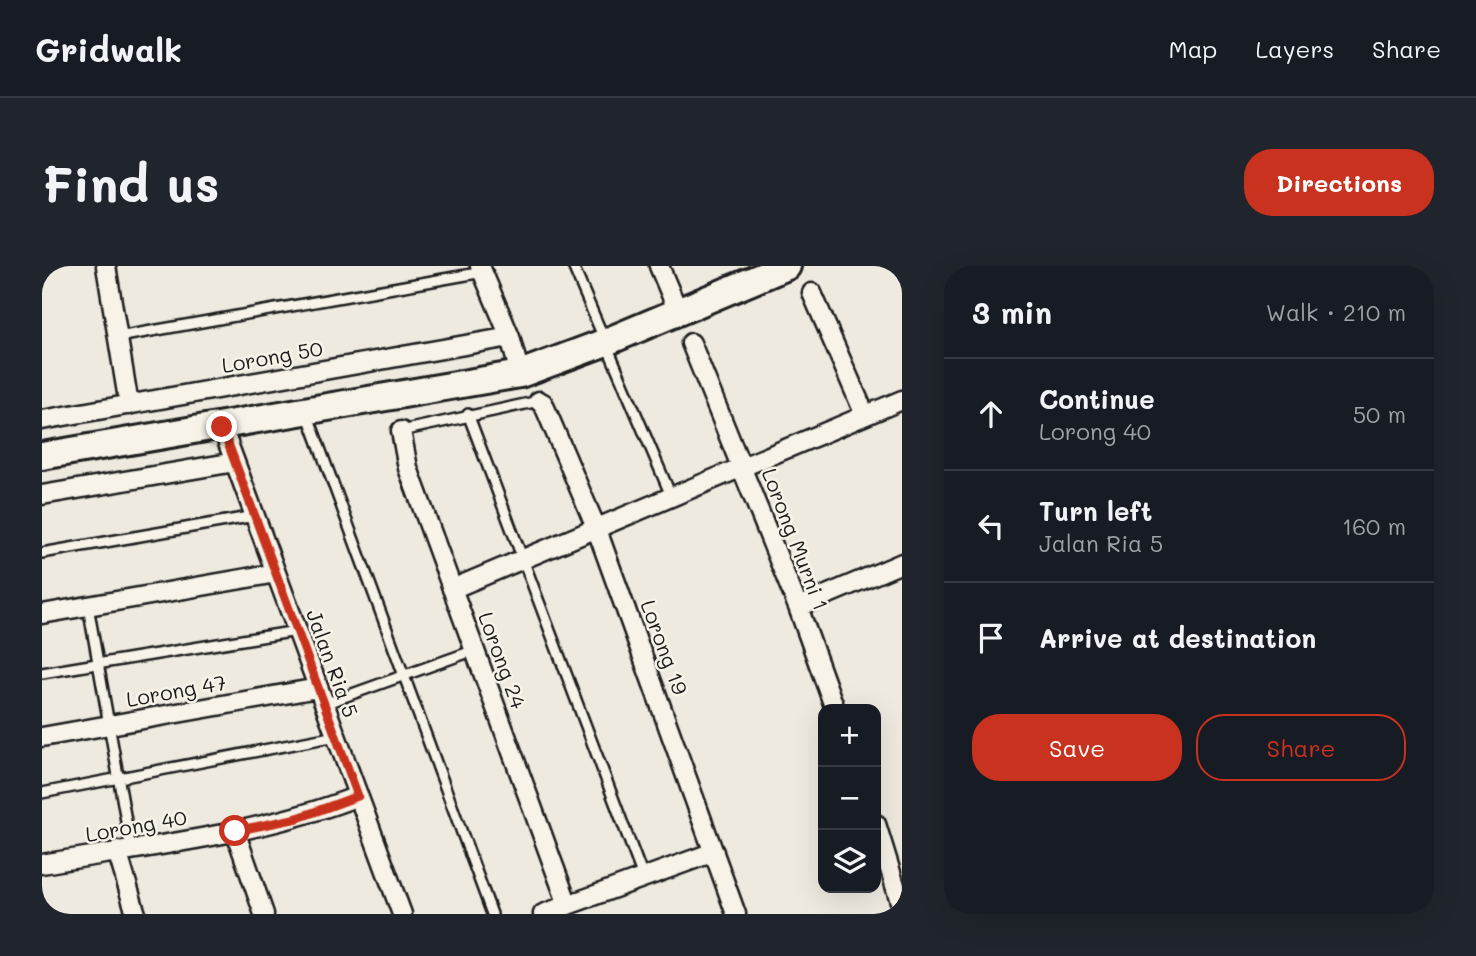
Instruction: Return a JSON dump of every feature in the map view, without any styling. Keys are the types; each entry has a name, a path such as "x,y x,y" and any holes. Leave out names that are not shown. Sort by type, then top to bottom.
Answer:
{"street":[{"path":"106,266 129,405"},
{"path":"659,266 678,311"},
{"path":"42,456 520,374 606,342 787,266"},
{"path":"482,269 510,337 520,374"},
{"path":"812,293 865,415"},
{"name":"Lorong 50","path":"42,420 510,337"},
{"path":"452,589 743,468 691,343"},
{"name":"Lorong Murni 1","path":"833,704 743,468 902,400"},
{"name":"Lorong 19","path":"539,401 543,403 597,530 736,914"},
{"name":"Jalan Ria 5","path":"222,427 402,914"},
{"name":"Lorong 24","path":"401,430 408,468 568,905"},
{"path":"42,495 235,462"},
{"path":"798,607 902,563"},
{"path":"42,612 276,573"},
{"name":"Lorong 47","path":"42,737 109,725 321,696"},
{"name":"Lorong 40","path":"42,864 298,818 358,796"},
{"path":"880,830 895,854 902,908"},
{"path":"235,831 264,914"},
{"path":"124,850 136,914"},
{"path":"543,914 714,852"}],"lane":[{"path":"573,266 672,498"},
{"path":"118,337 482,269"},
{"path":"401,430 539,401"},
{"path":"306,412 492,914"},
{"path":"468,414 643,877"},
{"path":"42,553 255,516"},
{"path":"88,606 118,778 124,850"},
{"path":"42,673 297,631"},
{"path":"321,696 403,676 475,650"},
{"path":"42,793 336,736"}],"route":[{"path":"222,427 358,796 298,818 235,831"}]}
